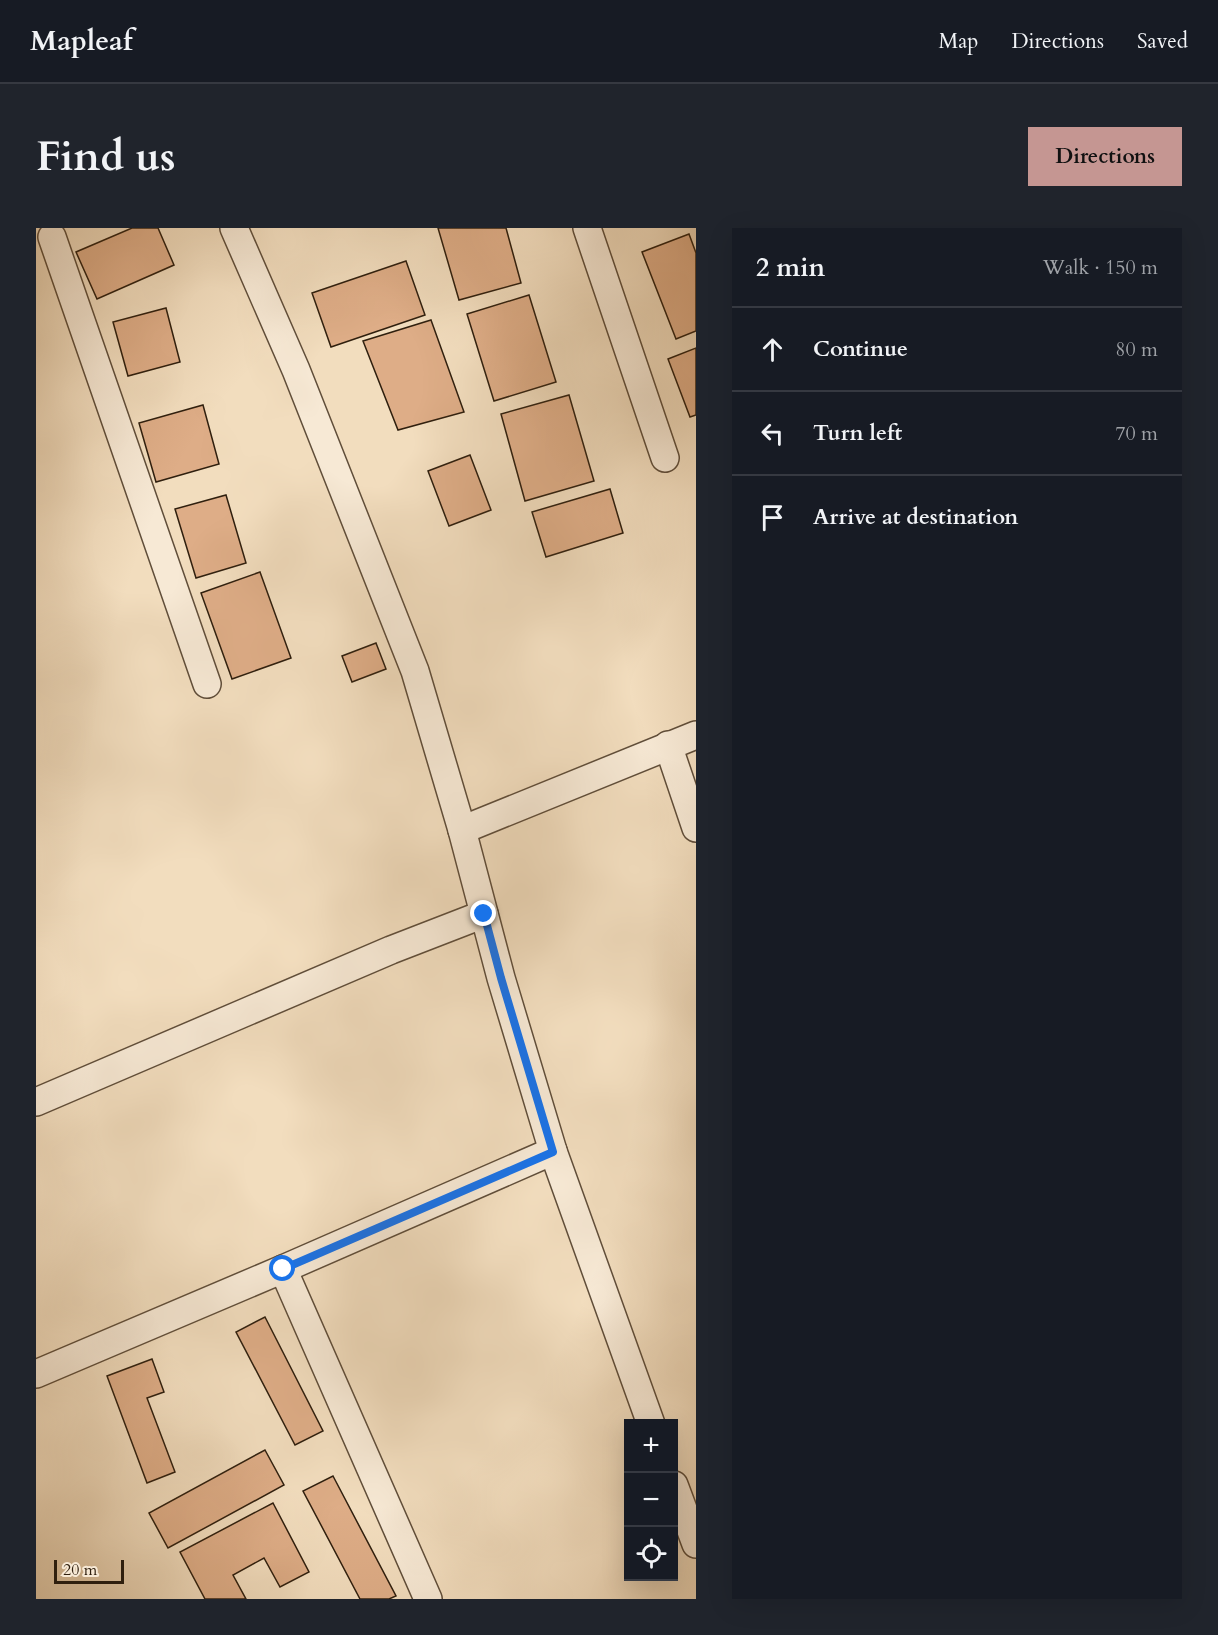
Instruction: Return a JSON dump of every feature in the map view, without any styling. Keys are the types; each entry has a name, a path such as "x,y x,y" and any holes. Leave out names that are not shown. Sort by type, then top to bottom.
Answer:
{"street":[{"path":"234,228 296,370 415,671 462,830 501,978 553,1152 649,1419"},
{"path":"587,228 665,458"},
{"path":"50,238 207,684"},
{"path":"462,830 696,735"},
{"path":"668,746 696,828"},
{"path":"36,1102 391,950 484,914"},
{"path":"36,1374 553,1152"},
{"path":"283,1269 429,1599"},
{"path":"678,1496 696,1544"}],"building":[{"path":"132,228 158,228 174,265 97,299 76,252"},
{"path":"438,228 506,228 521,283 459,300"},
{"path":"689,234 696,253 696,331 676,339 642,252"},
{"path":"406,261 425,315 331,347 312,293"},
{"path":"529,295 556,382 494,401 467,314"},
{"path":"166,308 180,362 128,376 113,322"},
{"path":"431,320 464,412 398,430 363,341"},
{"path":"696,348 696,415 690,417 668,359"},
{"path":"569,395 594,481 525,501 501,414"},
{"path":"203,405 219,464 156,482 139,423"},
{"path":"470,455 491,510 449,526 428,471"},
{"path":"610,489 623,533 546,557 532,512"},
{"path":"226,495 246,563 196,578 175,509"},
{"path":"260,572 291,658 232,679 201,593"},
{"path":"376,643 386,669 352,682 342,656"},
{"path":"265,1317 323,1431 295,1445 236,1332"},
{"path":"152,1359 164,1392 147,1398 175,1472 147,1483 107,1376"},
{"path":"265,1450 284,1485 168,1548 149,1513"},
{"path":"333,1476 396,1596 389,1599 360,1599 303,1491"},
{"path":"273,1503 309,1572 280,1587 264,1558 233,1575 246,1599 205,1599 180,1552"}],"route":[{"path":"283,1269 553,1152 484,914"}]}
